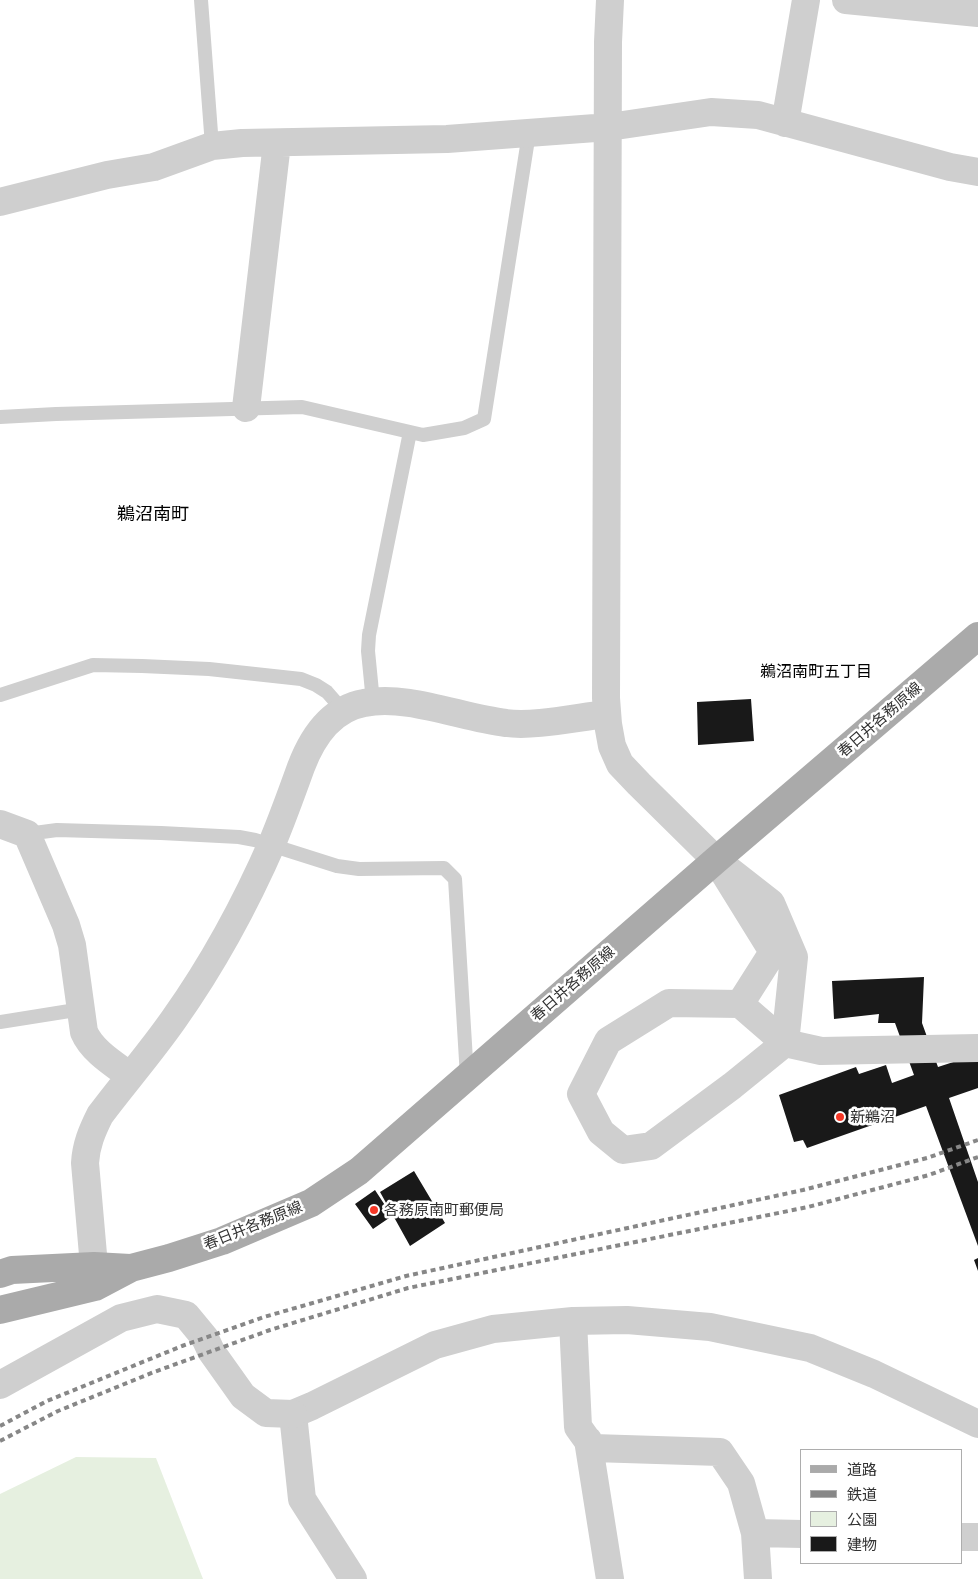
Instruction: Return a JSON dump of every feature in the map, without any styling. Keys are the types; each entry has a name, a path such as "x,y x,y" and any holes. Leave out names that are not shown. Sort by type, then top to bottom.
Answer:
{"main road":[{"name":"春日井各務原線","path":"0,1310 95,1287 131,1268 222,1241 311,1203 359,1171 716,860 978,636"},
{"name":"春日井各務原線","path":"0,1274 12,1270 94,1266 131,1268"}],"street":[{"path":"610,0 606,698 612,746 620,764 639,784 716,860 771,903 794,957 785,1043 732,1086 651,1146 623,1150 601,1132 581,1094 608,1041 669,1003 740,1004 785,1043 821,1051 978,1048"},
{"path":"785,123 806,0"},
{"path":"854,0 978,13"},
{"path":"0,202 107,175 154,167 212,146 447,139 608,128 711,112 758,115 950,167 978,172"},
{"path":"246,408 277,143"},
{"path":"94,1266 85,1163 86,1149 100,1115 174,1019 221,944 271,846 307,751 320,730 340,712 351,706 373,702 409,704 508,723 607,714"},
{"path":"0,824 26,834 66,925 72,945 84,1032 87,1039 92,1046 130,1076"},
{"path":"716,860 774,952 740,1004"},
{"path":"0,1386 121,1318 157,1309 186,1315 243,1396 266,1413 293,1414 435,1345 493,1329 573,1321 627,1320 710,1327 810,1348 874,1374 977,1422"},
{"path":"573,1321 578,1427 593,1448 720,1452 741,1483 755,1534 758,1579"},
{"path":"293,1414 302,1499 353,1579"},
{"path":"588,1440 610,1579"},
{"path":"755,1534 800,1534"},
{"path":"963,1537 978,1537"}],"lane":[{"path":"201,0 212,146"},
{"path":"0,417 302,407 423,435 464,428 484,419 529,133"},
{"path":"373,702 368,651 369,635 410,432"},
{"path":"0,695 93,665 142,666 301,679 327,692 334,700 340,712"},
{"path":"26,834 57,830 239,837 337,866 359,869 444,868 455,879 467,1077"},
{"path":"0,1022 82,1009"}],"green space":[{"path":"76,1457 156,1458 203,1579 0,1579 0,1494"}],"building":[{"path":"751,699 754,741 698,745 697,702"},
{"path":"924,977 922,1023 938,1067 978,1054 978,1088 949,1098 978,1182 978,1246 926,1106 807,1148 803,1140 794,1142 779,1095 856,1067 859,1074 886,1065 892,1083 914,1075 895,1023 878,1023 879,1014 834,1019 832,981"},
{"path":"414,1171 445,1223 410,1246 380,1192"},
{"name":"各務原南町郵便局","path":"375,1190 392,1216 373,1229 355,1204"},
{"path":"978,1258 978,1271 974,1260"}],"railway":[{"path":"0,1426 47,1401 182,1346 264,1317 406,1276 803,1190 927,1158 978,1140"},
{"path":"0,1441 58,1411 154,1372 270,1330 408,1288 808,1207 929,1175 978,1157"}],"place":[{"name":"新鵜沼","path":"840,1117"},
{"name":"各務原南町郵便局","path":"374,1210"}],"district":[{"name":"鵜沼南町","path":"153,515"},
{"name":"鵜沼南町五丁目","path":"816,672"}]}
